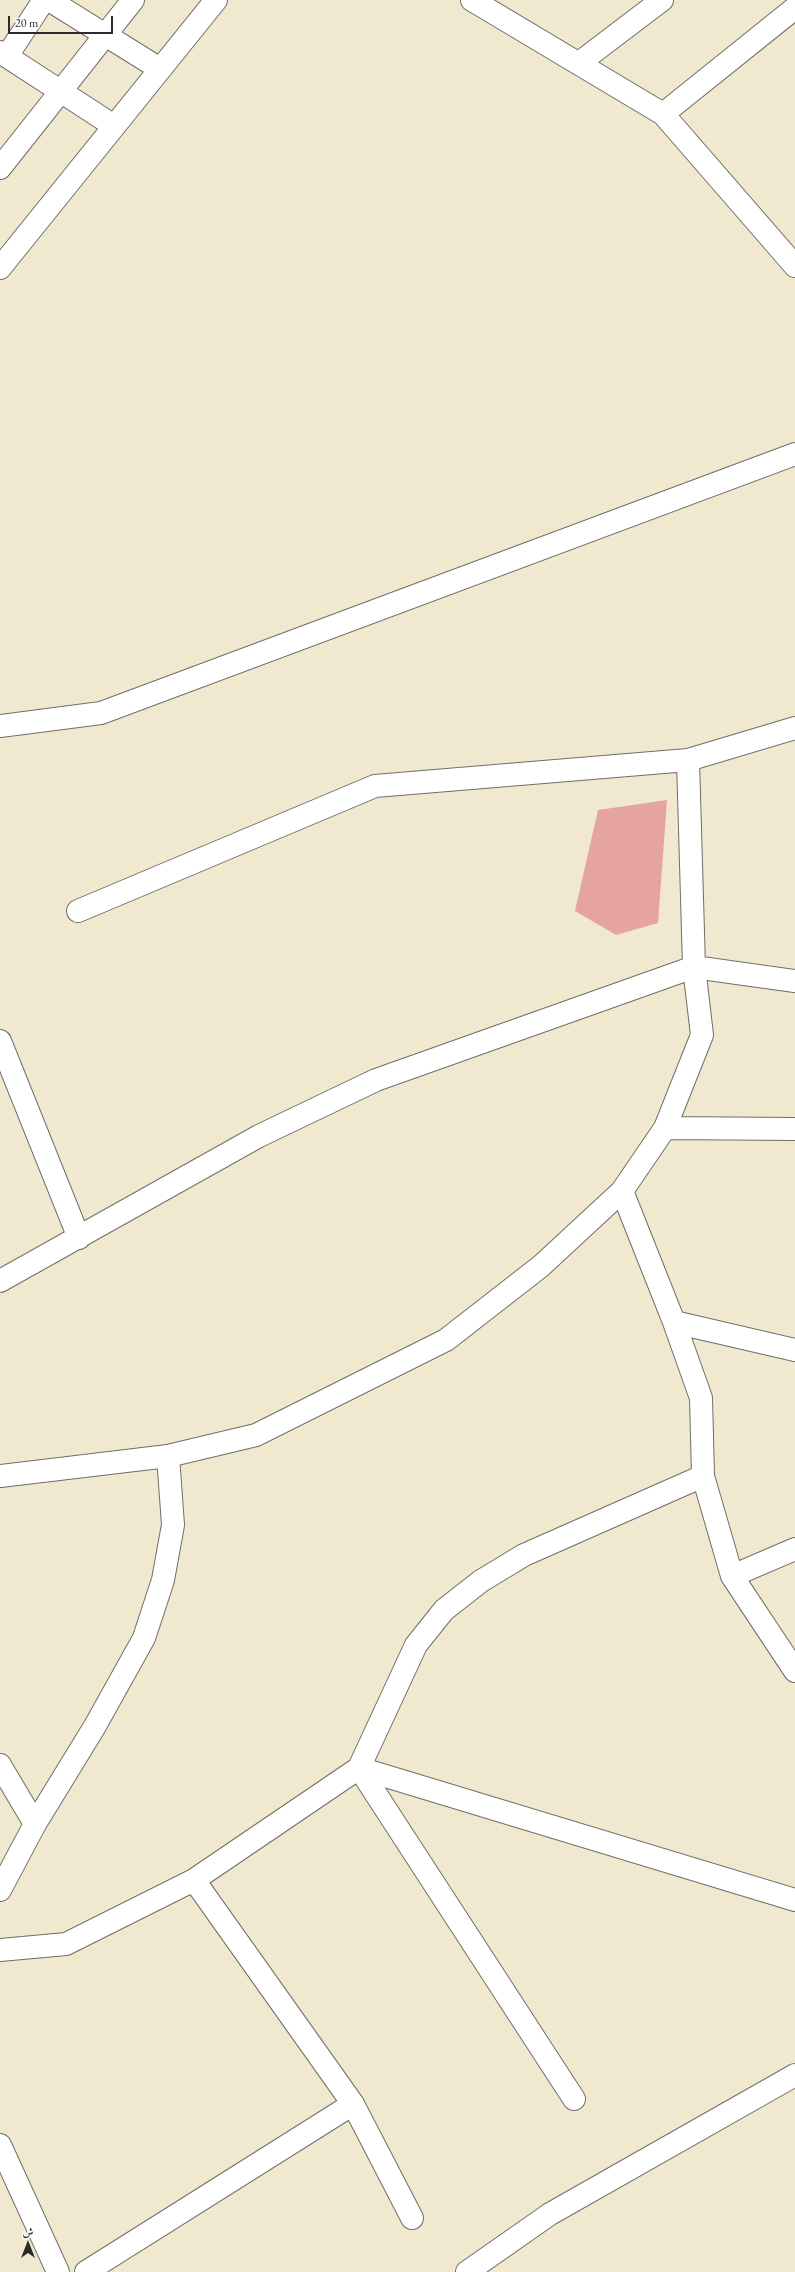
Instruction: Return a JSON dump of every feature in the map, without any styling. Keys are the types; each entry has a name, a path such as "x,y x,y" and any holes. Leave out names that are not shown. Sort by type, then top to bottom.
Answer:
{"street":[{"path":"44,0 4,54 114,126"},
{"path":"49,0 160,69"},
{"path":"0,168 61,90 107,35 133,0"},
{"path":"0,268 216,0"},
{"path":"472,0 663,114 795,266"},
{"path":"579,63 662,0"},
{"path":"663,114 795,8"},
{"path":"0,726 101,713 795,454"},
{"path":"78,911 375,786 688,760 795,728"},
{"path":"0,1476 168,1456 256,1436 446,1340 541,1266 622,1191 665,1128 702,1035 694,967 688,760"},
{"path":"0,1281 259,1136 376,1080 694,967 795,981"},
{"path":"0,1041 79,1238"},
{"path":"665,1128 795,1129"},
{"path":"622,1191 674,1322 701,1398 703,1476 732,1576 795,1671"},
{"path":"674,1322 795,1350"},
{"path":"0,1890 35,1824 95,1726 144,1638 163,1580 173,1525 168,1456"},
{"path":"0,1950 66,1944 194,1880 359,1768 416,1645 444,1610 481,1581 524,1555 703,1476"},
{"path":"732,1576 795,1549"},
{"path":"0,1765 35,1824"},
{"path":"359,1768 795,1900"},
{"path":"359,1768 574,2099"},
{"path":"194,1880 353,2104 412,2218"},
{"path":"467,2272 550,2214 795,2075"},
{"path":"86,2272 353,2104"},
{"path":"0,2145 58,2272"}],"building":[{"path":"667,800 658,923 616,935 575,911 598,810"}]}
